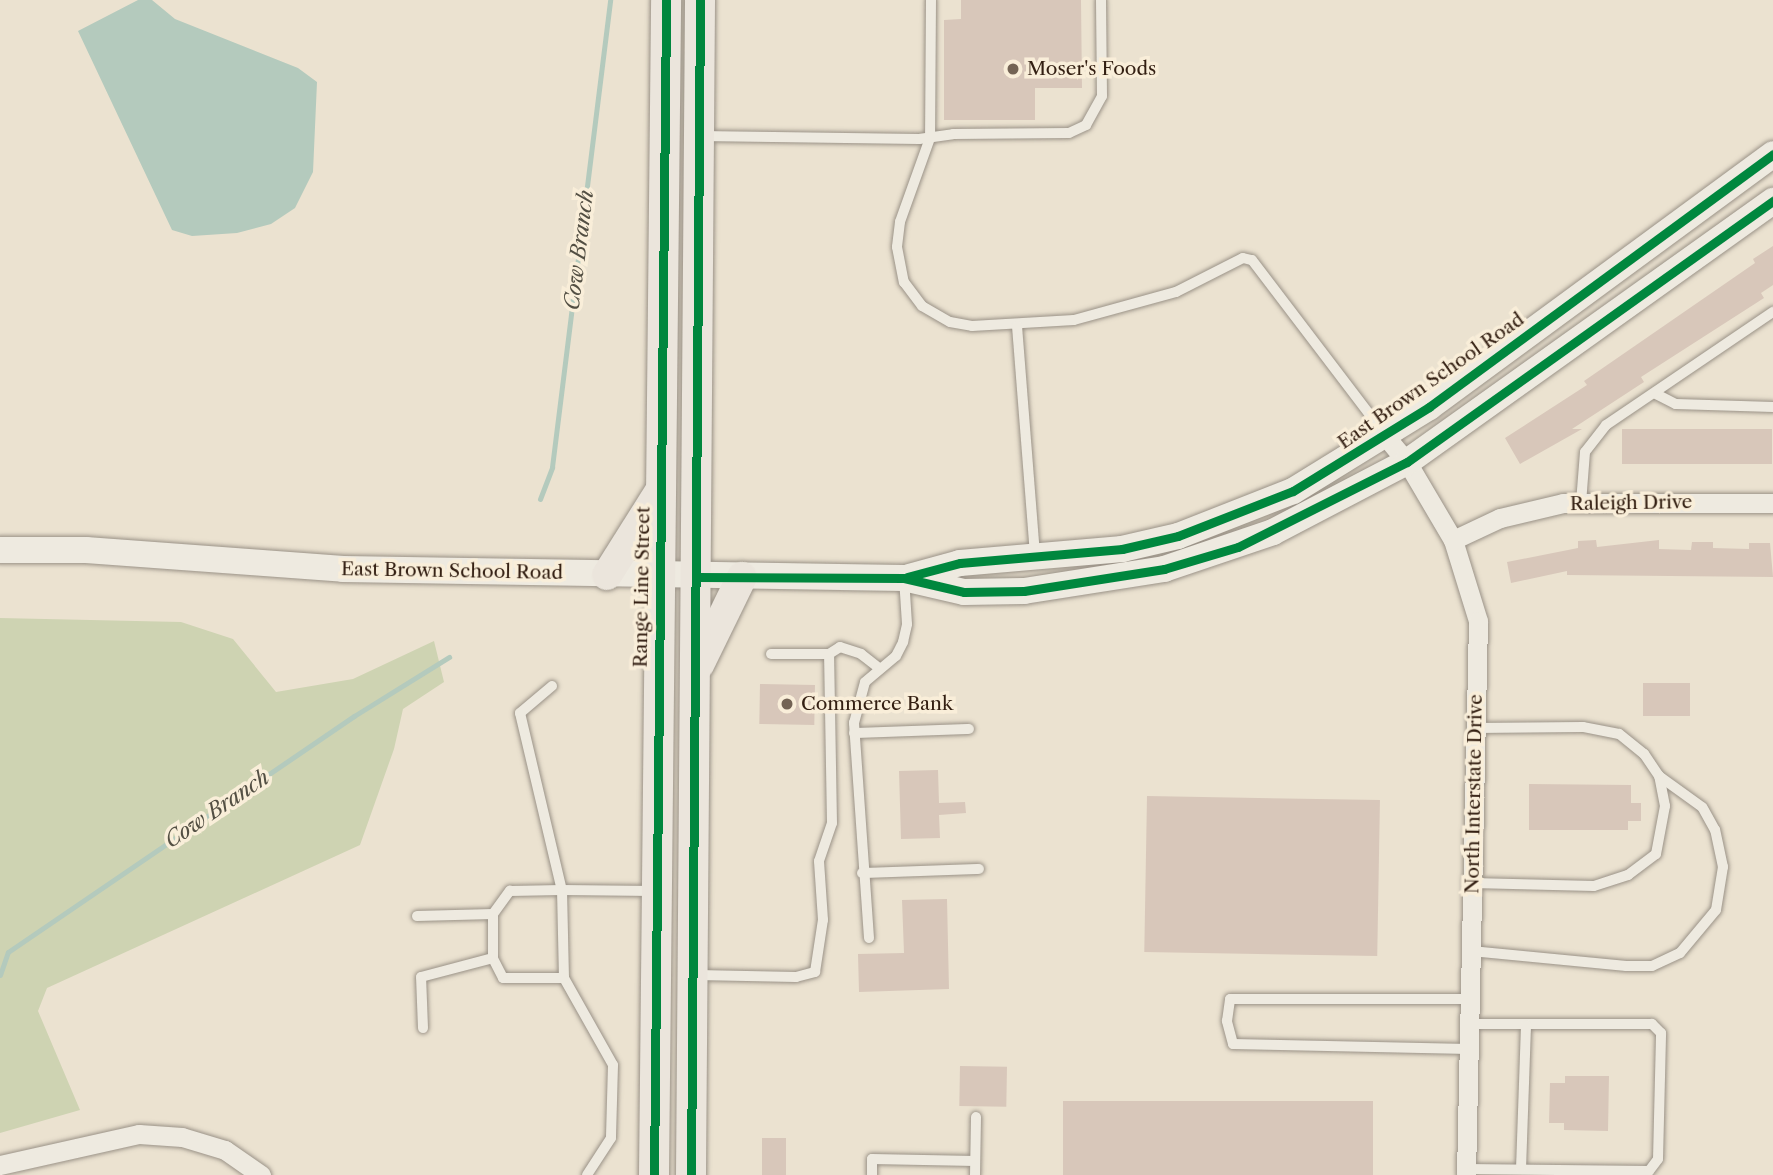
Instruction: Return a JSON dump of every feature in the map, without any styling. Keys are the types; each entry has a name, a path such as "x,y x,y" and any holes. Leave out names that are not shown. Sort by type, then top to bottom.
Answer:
{"main road":[{"name":"Range Line Street","path":"654,1174 666,0"},
{"path":"691,1175 701,0"},
{"path":"665,32 683,125 687,133 700,136"},
{"name":"East Brown School Road","path":"904,578 960,563 1036,559 1122,549 1225,521 1293,491 1386,437 1773,155"},
{"name":"East Brown School Road","path":"0,550 86,550 343,569 696,577 904,578 964,592 1024,592 1164,569 1273,532 1407,462 1773,201"},
{"path":"607,575 660,490"},
{"path":"696,672 742,577"}],"street":[{"name":"North Interstate Drive","path":"1386,437 1407,462 1453,540 1478,621 1466,1172"},
{"name":"Raleigh Drive","path":"1453,540 1500,518 1581,503 1773,503"},
{"path":"0,1165 139,1134 182,1137 225,1150 261,1175"}],"lane":[{"path":"930,0 930,138 900,222 897,257 904,282 922,306 950,323 1017,326 1116,311 1176,292 1242,258 1252,260 1386,437"},
{"path":"700,136 930,138 1069,134 1086,124 1102,96 1101,0"},
{"path":"1581,503 1584,461 1591,441 1606,425 1656,394 1773,312"},
{"path":"1017,326 1036,559"},
{"path":"1656,394 1676,404 1773,407"},
{"path":"869,938 862,873 854,733 857,699 879,668 896,656 903,642 907,624 904,578"},
{"path":"771,654 829,654 841,647 861,654 879,668"},
{"path":"693,975 796,978 815,972 822,920 819,861 832,823 829,654"},
{"path":"552,686 520,713 562,890 565,978 613,1065 611,1138 587,1175"},
{"path":"1471,951 1626,966 1652,966 1680,953 1716,910 1723,867 1715,830 1702,807 1659,776 1644,754 1619,734 1583,727 1475,728"},
{"path":"854,733 970,729"},
{"path":"1472,883 1594,886 1628,876 1656,854 1665,806 1659,776"},
{"path":"862,873 979,869"},
{"path":"565,978 503,978 493,958 493,914 510,891 657,891"},
{"path":"417,916 493,914"},
{"path":"424,1028 421,977 493,958"},
{"path":"1469,1049 1233,1044 1227,1021 1230,999 1470,999"},
{"path":"1466,1172 1521,1168 1649,1171 1658,1159 1661,1033 1651,1024 1469,1024"},
{"path":"1521,1168 1526,1025"},
{"path":"975,1175 976,1117"},
{"path":"872,1175 872,1159 975,1161"}],"shaded area":[{"path":"138,0 152,0 175,19 298,68 317,82 313,172 295,208 271,224 237,233 192,236 172,230 78,31"},
{"path":"0,618 181,622 233,639 276,692 353,679 434,641 444,682 403,709 394,749 360,845 47,988 38,1011 80,1110 0,1133"}],"building":[{"name":"Moser's Foods","path":"961,0 1081,0 1082,88 1035,88 1035,120 944,120 944,20 961,19"},
{"path":"1773,246 1773,285 1761,293 1764,298 1641,377 1644,382 1572,429 1582,429 1520,464 1505,438 1587,385 1584,381 1755,263 1753,259"},
{"path":"1622,429 1772,429 1772,464 1622,464"},
{"path":"1596,540 1597,547 1659,540 1659,549 1691,550 1692,542 1713,542 1713,548 1749,549 1749,543 1770,543 1773,577 1567,575 1567,571 1511,583 1507,562 1578,548 1578,541"},
{"path":"1643,683 1690,683 1690,716 1643,716"},
{"name":"Commerce Bank","path":"760,684 815,685 814,725 759,724"},
{"path":"938,770 939,803 965,802 966,813 939,815 940,838 901,839 899,771"},
{"path":"1529,784 1631,785 1631,803 1641,803 1641,821 1628,821 1628,830 1529,830"},
{"path":"1147,796 1380,800 1377,956 1144,952"},
{"path":"947,899 949,989 859,992 858,954 904,953 902,900"},
{"path":"960,1066 1007,1067 1006,1107 959,1106"},
{"path":"1565,1076 1609,1076 1608,1131 1564,1130 1564,1123 1549,1123 1550,1083 1565,1083"},
{"path":"1063,1101 1373,1101 1373,1175 1063,1175"},
{"path":"762,1138 786,1138 786,1175 762,1175"}],"waterway":[{"name":"Cow Branch","path":"540,499 552,467 610,0"},
{"name":"Cow Branch","path":"0,975 8,952 354,716 449,657"}],"cycle path":[{"path":"654,1175 666,0"},
{"path":"691,1175 700,0"},
{"path":"907,577 960,563 1122,549 1178,536 1293,491 1429,407 1773,154"},
{"path":"696,577 904,578 964,592 1024,591 1164,569 1238,547 1407,462 1773,201"}],"place":[{"name":"Moser's Foods","path":"1013,69"},
{"name":"Commerce Bank","path":"787,704"}]}
